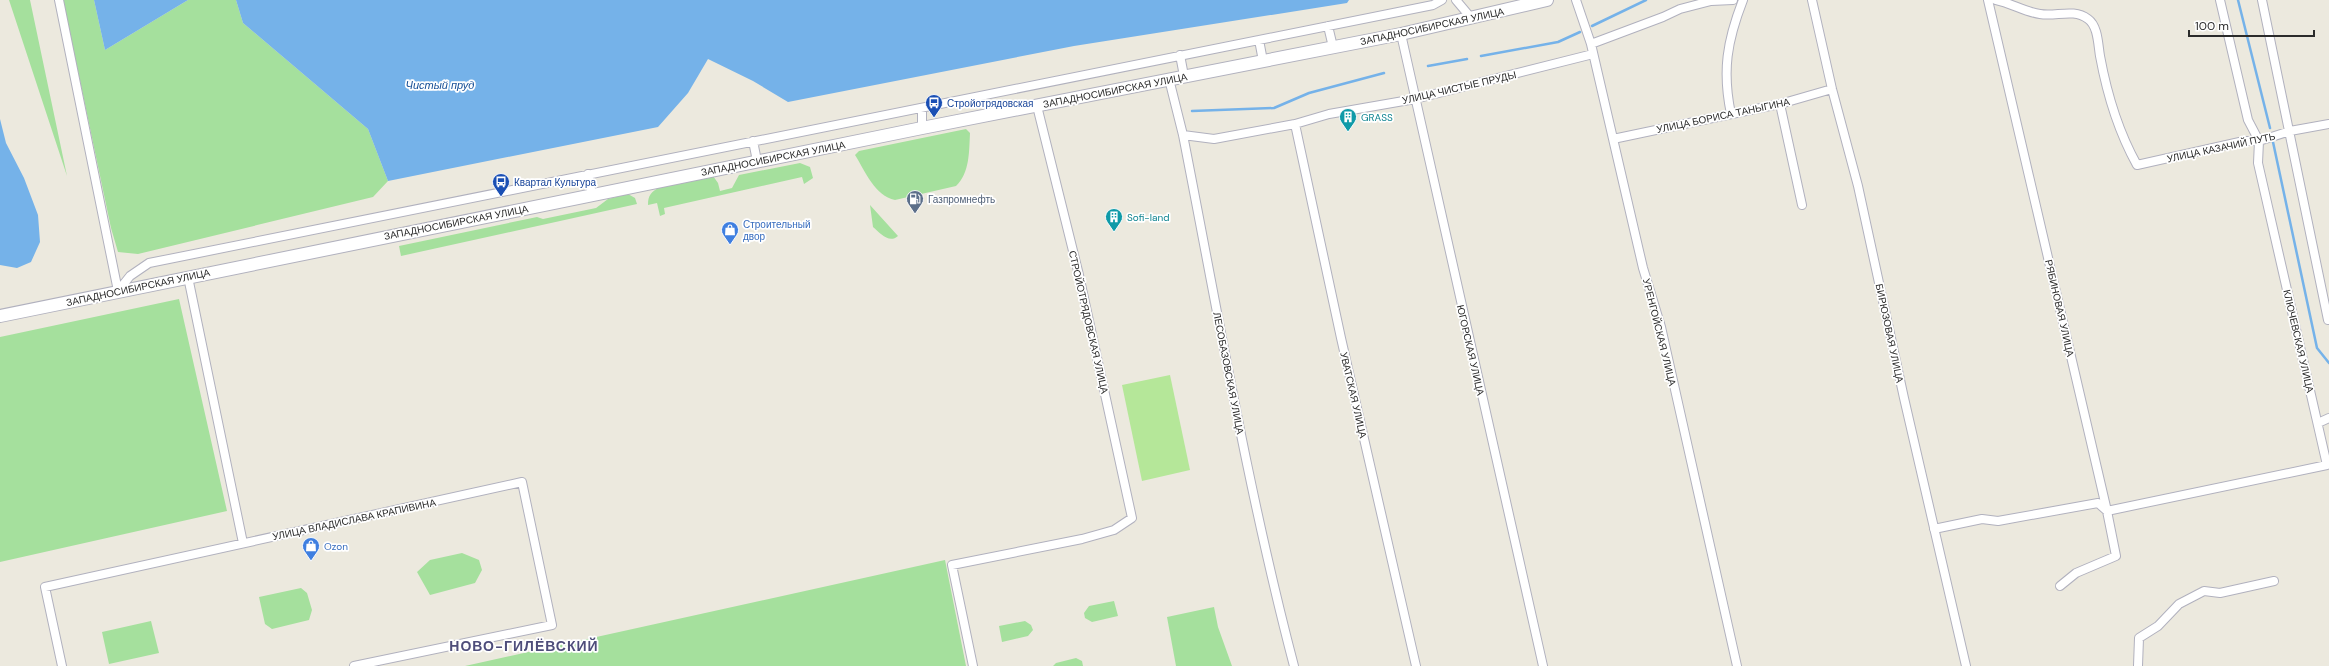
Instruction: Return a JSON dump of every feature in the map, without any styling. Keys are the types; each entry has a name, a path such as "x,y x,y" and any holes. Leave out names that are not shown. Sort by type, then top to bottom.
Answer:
{"main road":[{"name":"ЗАПАДНОСИБИРСКАЯ УЛИЦА","path":"0,316 592,194 1401,34 1472,19 1547,0"}],"street":[{"path":"59,0 118,291"},
{"path":"118,291 130,276 149,263 1433,5 1442,0"},
{"path":"1456,0 1472,19"},
{"name":"УРЕНГОЙСКАЯ УЛИЦА","path":"1576,0 1591,44 1643,268 1662,332 1737,666"},
{"path":"1591,44 1663,17 1680,9 1711,1 1733,0"},
{"path":"1731,114 1726,89 1726,57 1734,23 1743,0"},
{"name":"БИРЮЗОВАЯ УЛИЦА","path":"1812,0 1832,89 1858,186 1966,666"},
{"name":"РЯБИНОВАЯ УЛИЦА","path":"1988,0 2107,510 2116,556 2076,573 2060,586"},
{"name":"УЛИЦА КАЗАЧИЙ ПУТЬ","path":"1996,0 2014,4 2040,14 2077,14 2089,19 2096,30 2104,80 2113,113 2127,148 2137,165 2244,141 2259,141 2290,131 2329,124"},
{"path":"2220,0 2248,120 2259,141"},
{"path":"2262,0 2328,320"},
{"path":"1328,26 1333,47"},
{"name":"ЮГОРСКАЯ УЛИЦА","path":"1401,34 1543,666"},
{"path":"1259,40 1263,61"},
{"name":"УЛИЦА ЧИСТЫЕ ПРУДЫ","path":"1183,135 1214,139 1296,124 1328,114 1415,99 1593,54"},
{"path":"1180,55 1184,76"},
{"name":"ЛЕСОБАЗОВСКАЯ УЛИЦА","path":"1170,79 1183,135 1250,479 1275,592 1294,666"},
{"name":"УЛИЦА БОРИСА ТАНЫГИНА","path":"1613,139 1780,104 1832,89"},
{"path":"1780,104 1802,205"},
{"name":"СТРОЙОТРЯДОВСКАЯ УЛИЦА","path":"973,666 952,565 1082,539 1114,530 1132,518 1079,275 1037,106"},
{"path":"922,108 922,128"},
{"name":"УВАТСКАЯ УЛИЦА","path":"1296,124 1341,338 1416,666"},
{"path":"753,141 757,161"},
{"name":"КЛЮЧЕВСКАЯ УЛИЦА","path":"2107,510 2327,465 2258,163 2259,141"},
{"path":"588,174 592,194"},
{"path":"188,277 243,543"},
{"path":"2318,423 2329,418"},
{"name":"УЛИЦА ВЛАДИСЛАВА КРАПИВИНА","path":"62,666 44,587 522,482 552,625 354,666"},
{"path":"1934,528 1982,519 1998,521 2098,503 2107,510"},
{"path":"2138,666 2139,638 2158,626 2179,604 2204,591 2220,593 2274,581"}],"green space":[{"path":"9,0 30,0 67,176"},
{"path":"63,0 94,0 105,50 188,0 236,0 243,23 368,129 388,181 373,197 138,254 118,252 111,228"},
{"path":"966,129 970,133 968,161 964,175 956,186 895,200 888,198 871,182 855,155 859,151"},
{"path":"800,163 810,167 813,178 804,184 802,177 664,208 665,214 660,216 657,203 648,205 651,194 660,187 713,176 718,183 720,191 732,188 739,175"},
{"path":"628,194 635,198 637,204 401,256 399,246 537,217 543,219 596,208 608,199"},
{"path":"870,205 898,236 891,239 885,237 873,227"},
{"path":"179,299 227,511 0,562 0,337"},
{"path":"1170,375 1190,470 1142,481 1122,385"},
{"path":"462,553 479,560 482,570 475,583 430,595 417,572 430,560"},
{"path":"945,560 966,666 465,666"},
{"path":"301,588 307,593 312,610 309,620 272,629 265,624 259,597"},
{"path":"1114,601 1118,616 1092,622 1085,618 1084,613 1089,606"},
{"path":"1214,607 1218,627 1232,666 1176,666 1167,617"},
{"path":"151,621 159,653 109,664 102,632"},
{"path":"1025,621 1031,625 1033,630 1028,636 1002,642 999,626"},
{"path":"1076,658 1082,661 1083,666 1053,666 1056,663"}],"water":[{"path":"94,0 188,0 105,50"},
{"name":"Чистый пруд","path":"236,0 1349,0 1347,3 1074,46 788,102 753,81 708,59 688,93 658,127 388,181 368,129 243,23"},
{"path":"0,119 6,143 24,178 38,215 40,242 31,262 17,268 0,265"}],"waterway":[{"path":"1592,26 1646,0"},
{"path":"2238,0 2270,128"},
{"path":"1481,56 1558,42 1580,32"},
{"path":"1428,66 1467,59"},
{"path":"1192,111 1274,108 1309,93 1384,73"},
{"path":"2273,142 2317,348 2329,363"}],"place":[{"name":"Стройотрядовская","path":"934,118"},
{"name":"GRASS","path":"1348,132"},
{"name":"Квартал Культура","path":"501,197"},
{"name":"Газпромнефть","path":"915,214"},
{"name":"Sofi-land","path":"1114,232"},
{"name":"Строительный двор","path":"730,245"},
{"name":"Ozon","path":"311,561"}],"district":[{"name":"НОВО-ГИЛЁВСКИЙ","path":"524,646"}]}
